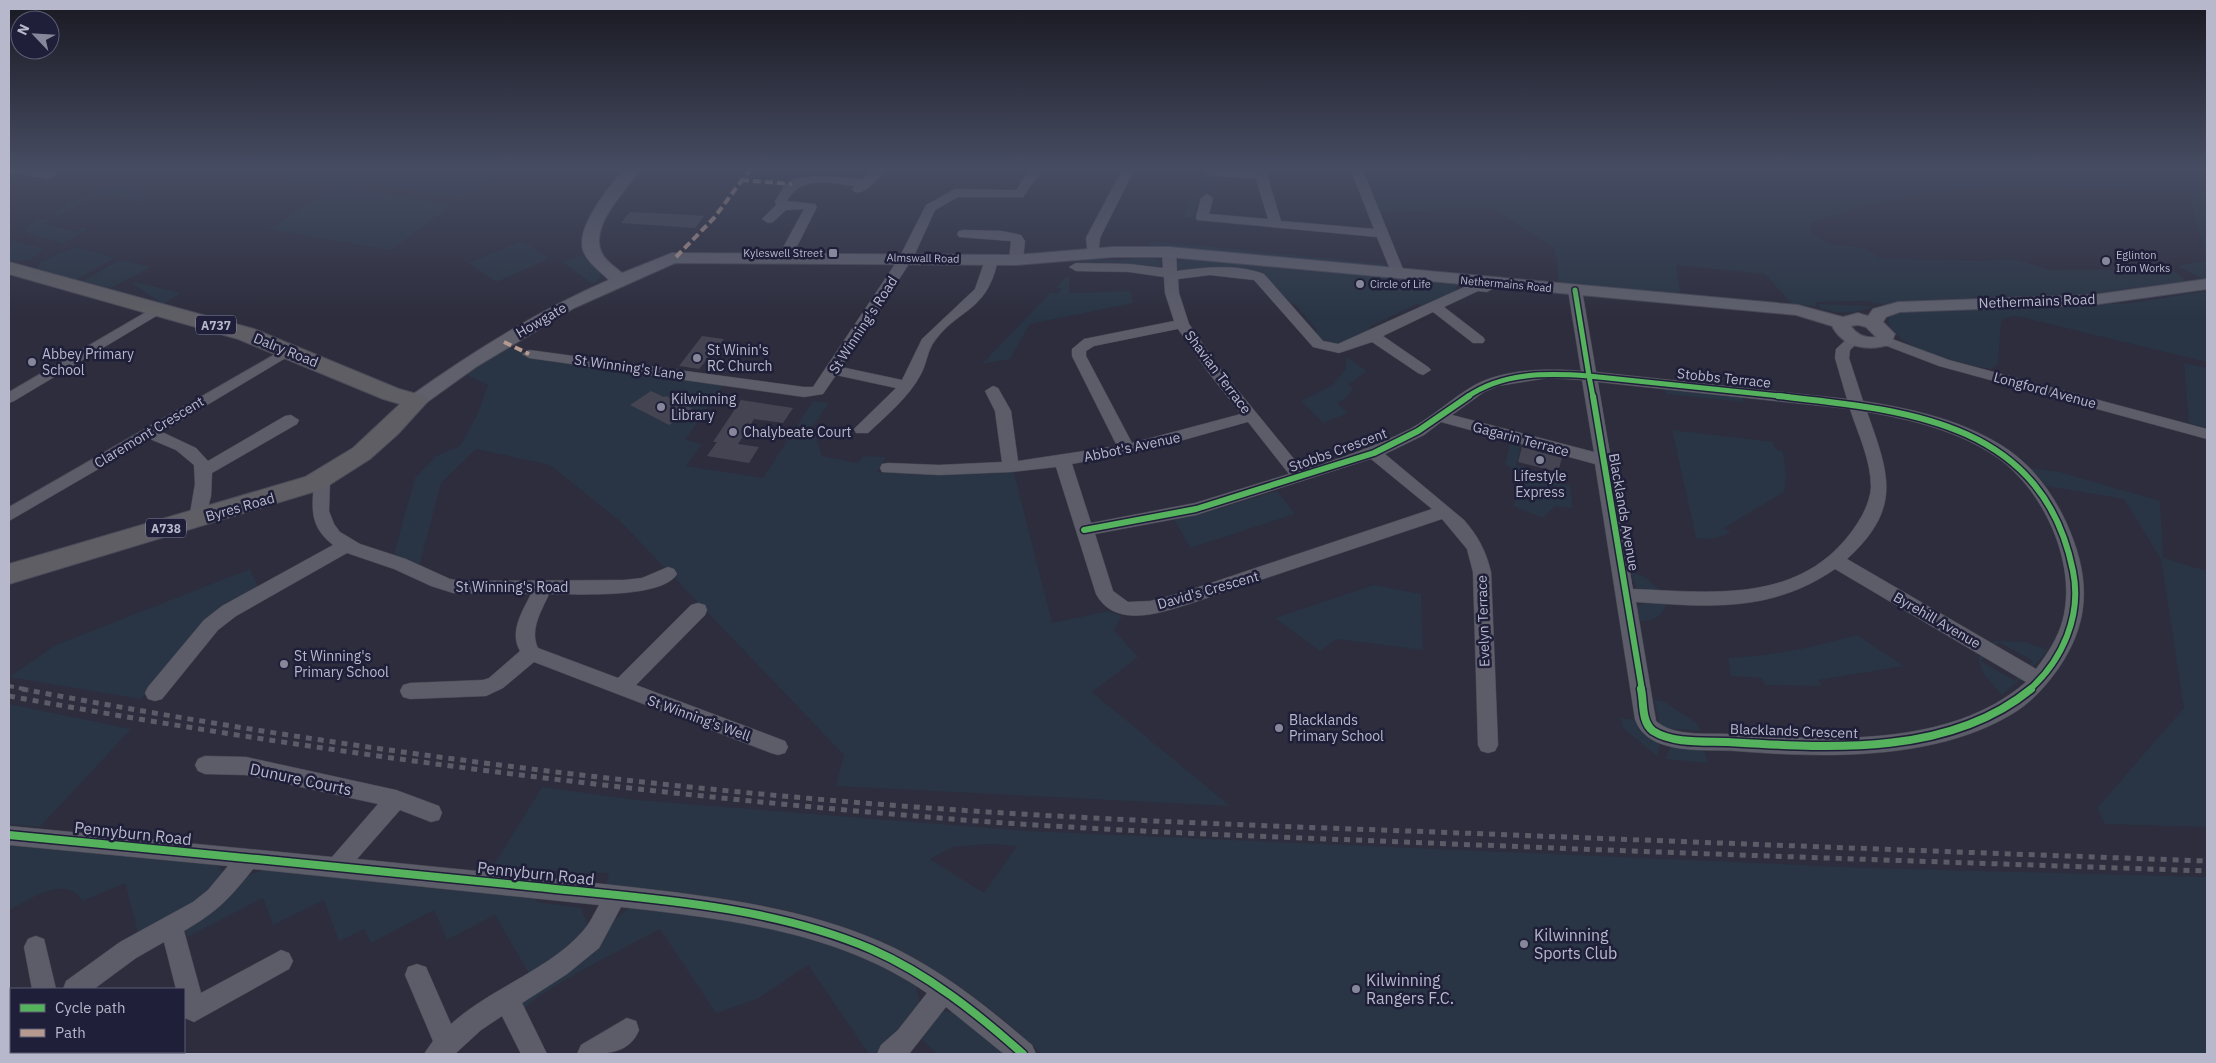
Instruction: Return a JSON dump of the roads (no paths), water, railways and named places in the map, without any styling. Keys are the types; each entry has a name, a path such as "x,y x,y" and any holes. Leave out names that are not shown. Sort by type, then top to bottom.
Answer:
{"highway":[{"name":"Dalry Road","path":"9,268 246,334 398,396 416,401"},
{"name":"Byres Road","path":"9,574 322,481 358,458 383,436 416,401"}],"main road":[{"path":"600,218 591,235 592,251 619,280"},
{"name":"Almswall Road","path":"676,258 785,257 1016,260 1093,253 1169,252"},
{"name":"Nethermains Road","path":"1169,252 1798,310 1842,323 1851,319 1873,323 1879,313 1898,307 2092,300 2207,284"},
{"name":"Howgate","path":"416,401 462,368 547,316 660,261 676,258"},
{"path":"1842,323 1841,326 1844,333 1854,339 1868,343 1884,340 1886,334 1873,323"}],"street":[{"path":"785,257 807,218"},
{"path":"906,258 925,218"},
{"path":"1093,253 1093,238 1103,218"},
{"path":"1208,218 1383,234"},
{"path":"1274,218 1276,224"},
{"path":"1376,218 1398,274"},
{"path":"964,234 1002,235 1016,238 1018,241 1016,260"},
{"name":"Shavian Terrace","path":"1169,252 1172,292 1182,324 1196,346 1300,477"},
{"name":"St Winning's Road","path":"818,391 834,370 906,258"},
{"path":"862,429 914,374 928,341 940,328 964,311 979,293 985,284 991,260"},
{"path":"1076,267 1129,268 1170,275 1210,271 1251,274 1259,277 1318,344 1328,348 1345,348 1476,287 1487,288"},
{"name":"Blacklands Avenue","path":"1575,290 1646,720 1651,730 1657,734"},
{"path":"1434,306 1478,340"},
{"path":"9,398 158,309"},
{"path":"1127,449 1079,356 1079,349 1089,342 1182,324"},
{"path":"1372,336 1423,370"},
{"path":"1626,595 1720,600 1748,596 1798,582 1836,561 1857,538 1878,498 1878,472 1842,358 1843,349 1854,339"},
{"name":"Longford Avenue","path":"1884,340 1944,362 2207,434"},
{"name":"Claremont Crescent","path":"9,515 289,350"},
{"name":"St Winning's Lane","path":"529,354 804,392 818,391"},
{"path":"834,370 905,385"},
{"name":"Stobbs Crescent","path":"1084,530 1196,509 1374,453 1418,432 1479,389 1494,382 1548,373 1588,376"},
{"name":"Stobbs Terrace","path":"1588,376 1856,404"},
{"path":"993,391 1002,412 1011,467"},
{"name":"Blacklands Crescent","path":"1657,734 1668,737 1811,747 1878,745 1916,740 1985,720 2028,691 2062,650 2077,596 2074,576 2062,534 2044,497 2031,478 2004,455 1965,434 1922,417 1856,404"},
{"name":"Abbot's Avenue","path":"888,468 940,470 1011,467 1063,461 1162,443 1251,416"},
{"name":"Gagarin Terrace","path":"1440,417 1602,460"},
{"path":"204,471 291,420"},
{"path":"148,432 193,453 201,462 204,471 198,519"},
{"name":"Evelyn Terrace","path":"1374,453 1444,512 1471,540 1476,549 1482,572 1488,745"},
{"name":"David's Crescent","path":"1063,461 1105,594 1121,606 1138,609 1187,598 1264,574 1444,512"},
{"name":"St Winning's Road","path":"322,481 320,515 331,533 346,546 402,565 450,587 636,586 668,574"},
{"path":"155,694 212,625 229,610 346,546"},
{"name":"Byrehill Avenue","path":"1836,561 2039,680"},
{"path":"410,692 486,688 496,683 531,653 526,646 525,628 543,588"},
{"path":"620,688 698,610"},
{"name":"St Winning's Well","path":"531,653 778,747"},
{"name":"Dunure Courts","path":"205,765 246,766 396,799 431,812"},
{"path":"338,867 396,799"},
{"name":"Pennyburn Road","path":"9,835 615,896 744,912 822,931 870,949 908,967 944,990 993,1027 1023,1054"},
{"path":"76,988 128,950 171,926 216,897 248,859"},
{"path":"417,975 441,1049 472,1021 558,966 591,940 599,930 615,896"},
{"path":"171,926 194,1010 281,961"},
{"path":"36,947 44,988"},
{"path":"890,1054 907,1038 944,990"},
{"path":"507,1000 534,1054"},
{"path":"590,1054 627,1030"}],"railway":[{"path":"9,686 29,690"},
{"path":"22,689 248,729 474,762 701,788 929,808 1246,825 2207,861"},
{"path":"9,696 250,737 491,771 734,799 977,821 1261,836 2207,871"}],"place":[{"name":"Kyleswell Street","path":"833,253"},
{"name":"Eglinton Iron Works","path":"2106,261"},
{"name":"Circle of Life","path":"1360,284"},
{"name":"St Winin's RC Church","path":"697,358"},
{"name":"Abbey Primary School","path":"32,362"},
{"name":"Kilwinning Library","path":"661,407"},
{"name":"Chalybeate Court","path":"733,432"},
{"name":"Lifestyle Express","path":"1540,460"},
{"name":"St Winning's Primary School","path":"284,664"},
{"name":"Blacklands Primary School","path":"1279,728"},
{"name":"Kilwinning Sports Club","path":"1524,944"},
{"name":"Kilwinning Rangers F.C.","path":"1356,989"}]}
